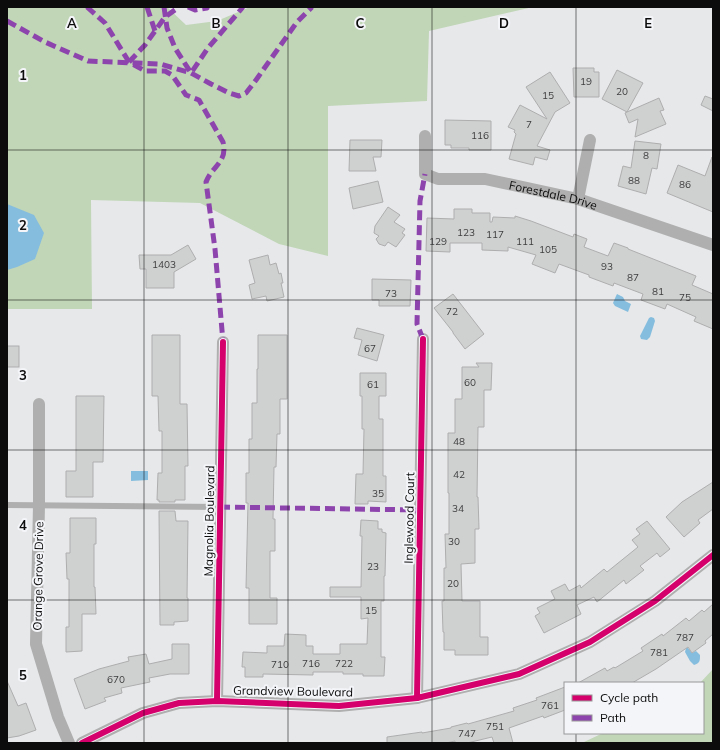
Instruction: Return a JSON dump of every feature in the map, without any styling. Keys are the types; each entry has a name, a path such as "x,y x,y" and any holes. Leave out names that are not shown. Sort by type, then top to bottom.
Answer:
{"street":[{"name":"Forestdale Drive","path":"425,136 425,174 438,180 485,180 578,199 713,245"},
{"path":"578,199 590,140"},
{"name":"Inglewood Court","path":"418,698 423,339"},
{"name":"Magnolia Boulevard","path":"217,701 223,342"},
{"name":"Orange Grove Drive","path":"39,404 39,504 36,644 58,717 69,743"},
{"name":"Grandview Boulevard","path":"82,743 143,713 180,703 217,701 339,706 418,698 519,674 590,642 656,601 713,555"}],"lane":[{"path":"7,505 39,504 220,507"}],"green space":[{"path":"7,7 167,7 186,25 217,21 250,7 533,7 429,31 427,101 328,106 328,256 279,244 200,203 91,200 92,309 7,309"},
{"path":"713,669 713,743 582,743 601,734 704,734 704,682 701,682"}],"water":[{"path":"7,204 34,215 44,233 35,259 7,270"},
{"path":"617,294 631,304 628,312 615,306 613,303"},
{"path":"649,318 654,318 655,321 650,337 647,340 641,339 640,336"},
{"path":"131,471 148,471 148,480 131,481"},
{"path":"686,648 688,648 692,653 696,651 700,655 699,663 694,665 690,661 685,652"}],"building":[{"path":"573,68 594,68 594,72 599,72 599,97 574,97"},
{"path":"617,70 643,83 627,112 602,99"},
{"path":"550,72 570,103 555,112 537,146 550,150 547,160 535,157 533,165 509,159 516,134 514,132 515,130 508,127 520,105 547,119 526,87"},
{"path":"705,96 713,99 713,111 701,105"},
{"path":"659,98 664,110 660,111 666,124 635,137 638,119 629,123 625,113"},
{"path":"445,120 491,121 491,150 469,150 469,148 451,148 451,145 445,145"},
{"path":"350,140 382,140 381,157 373,157 376,171 349,171"},
{"path":"635,141 661,144 657,169 652,168 646,194 618,186 623,166 631,168"},
{"path":"712,157 713,212 667,193 678,165 705,176"},
{"path":"378,181 383,202 353,209 349,188"},
{"path":"388,207 400,215 394,222 405,229 402,233 405,235 396,247 388,242 385,246 379,244 376,239 379,236 374,233 375,226"},
{"path":"454,209 472,209 472,213 490,213 490,222 492,222 493,217 515,218 515,216 573,237 574,234 587,239 584,247 608,256 614,243 696,276 692,285 713,294 713,329 694,321 696,317 667,304 665,309 641,300 643,294 614,283 613,286 559,264 555,273 532,264 536,255 508,247 508,251 482,250 482,243 450,243 450,252 426,251 427,218 454,219"},
{"path":"188,245 196,259 174,272 174,288 146,288 146,269 140,269 139,255 171,255"},
{"path":"268,255 270,265 276,263 279,274 281,273 283,283 281,283 284,297 267,301 266,296 252,299 249,285 255,283 249,260"},
{"path":"372,279 411,280 410,306 379,306 379,300 372,300"},
{"path":"453,294 484,334 465,349 434,308"},
{"path":"357,328 384,335 377,361 358,355 362,340 354,338"},
{"path":"152,335 180,335 180,404 187,404 188,466 185,466 185,500 175,500 175,502 159,502 159,500 157,500 158,473 162,473 162,431 159,431 158,396 152,396"},
{"path":"258,335 287,335 287,399 280,399 280,434 277,434 276,467 274,467 273,519 275,519 275,551 270,551 270,598 277,598 277,624 249,624 249,588 246,588 248,503 246,503 246,473 249,473 249,439 252,439 252,403 257,403"},
{"path":"7,346 19,346 19,367 7,367"},
{"path":"476,363 492,363 491,390 484,390 484,427 478,427 477,497 479,529 475,529 475,563 461,564 462,601 480,601 480,637 488,637 488,655 455,655 455,650 444,650 442,601 444,601 444,568 446,568 445,534 449,534 448,433 455,433 455,399 462,399 462,367 479,367"},
{"path":"360,373 386,373 386,396 379,396 379,419 383,419 383,476 386,476 386,502 368,501 368,504 355,504 356,474 363,474 364,429 362,429"},
{"path":"76,396 104,396 103,462 93,462 93,497 66,497 66,471 76,471"},
{"path":"713,482 713,509 698,520 700,523 684,537 666,517 682,502"},
{"path":"159,511 175,511 176,521 188,521 188,621 174,622 174,625 160,625"},
{"path":"70,518 96,518 96,544 94,544 94,587 96,614 82,614 82,651 66,652 66,627 69,627 69,579 67,579 66,553 70,553"},
{"path":"361,520 378,521 378,529 382,529 382,532 386,533 384,601 381,601 381,657 385,657 384,676 363,676 363,674 343,674 343,672 313,672 313,675 263,674 263,677 245,677 245,667 242,667 243,652 267,653 267,646 284,646 285,634 306,635 306,646 313,646 313,654 340,654 340,644 367,644 368,618 361,619 361,597 330,597 330,587 361,587"},
{"path":"647,521 670,549 660,557 657,553 640,566 644,570 626,584 624,580 597,602 594,597 577,605 581,614 544,633 535,616 540,613 537,608 555,599 551,591 565,584 569,591 580,585 581,588 604,569 607,572 638,547 632,540 640,534 636,529"},
{"path":"713,604 713,634 705,641 706,643 692,653 688,647 634,682 580,682 605,668 607,671 614,667 615,668 643,651 641,648 662,634 663,636 686,618 689,621 702,610 704,612"},
{"path":"172,644 189,644 189,674 170,674 149,678 150,682 121,688 122,693 104,698 106,701 85,709 74,679 99,669 129,661 128,657 146,654 149,664 172,659"},
{"path":"7,681 18,706 26,703 36,730 19,736 7,738"},
{"path":"564,687 564,710 509,728 513,743 494,743 492,737 467,743 455,743 455,741 446,743 387,743 387,737 451,728 514,711 513,708 537,700 536,698"}],"marked path":[{"path":"87,7 105,23 129,62 145,71 165,71 172,75 186,95 199,100 223,142 224,149 219,164 206,182 215,249 223,342"},
{"path":"147,7 155,31"},
{"path":"164,7 167,28 175,48 191,73 208,48 243,7"},
{"path":"129,62 145,45 165,17 179,7"},
{"path":"188,7 195,10 208,7"},
{"path":"7,21 45,42 88,61 160,64 191,73 229,93 239,96 246,93 297,22 312,7"},
{"path":"423,339 417,324 420,201 425,174"},
{"path":"220,507 420,510"}],"cycle path":[{"path":"417,698 423,339"},
{"path":"217,701 223,342"},
{"path":"82,743 143,713 179,703 217,701 339,706 417,698 519,674 590,642 655,601 713,555"}]}
